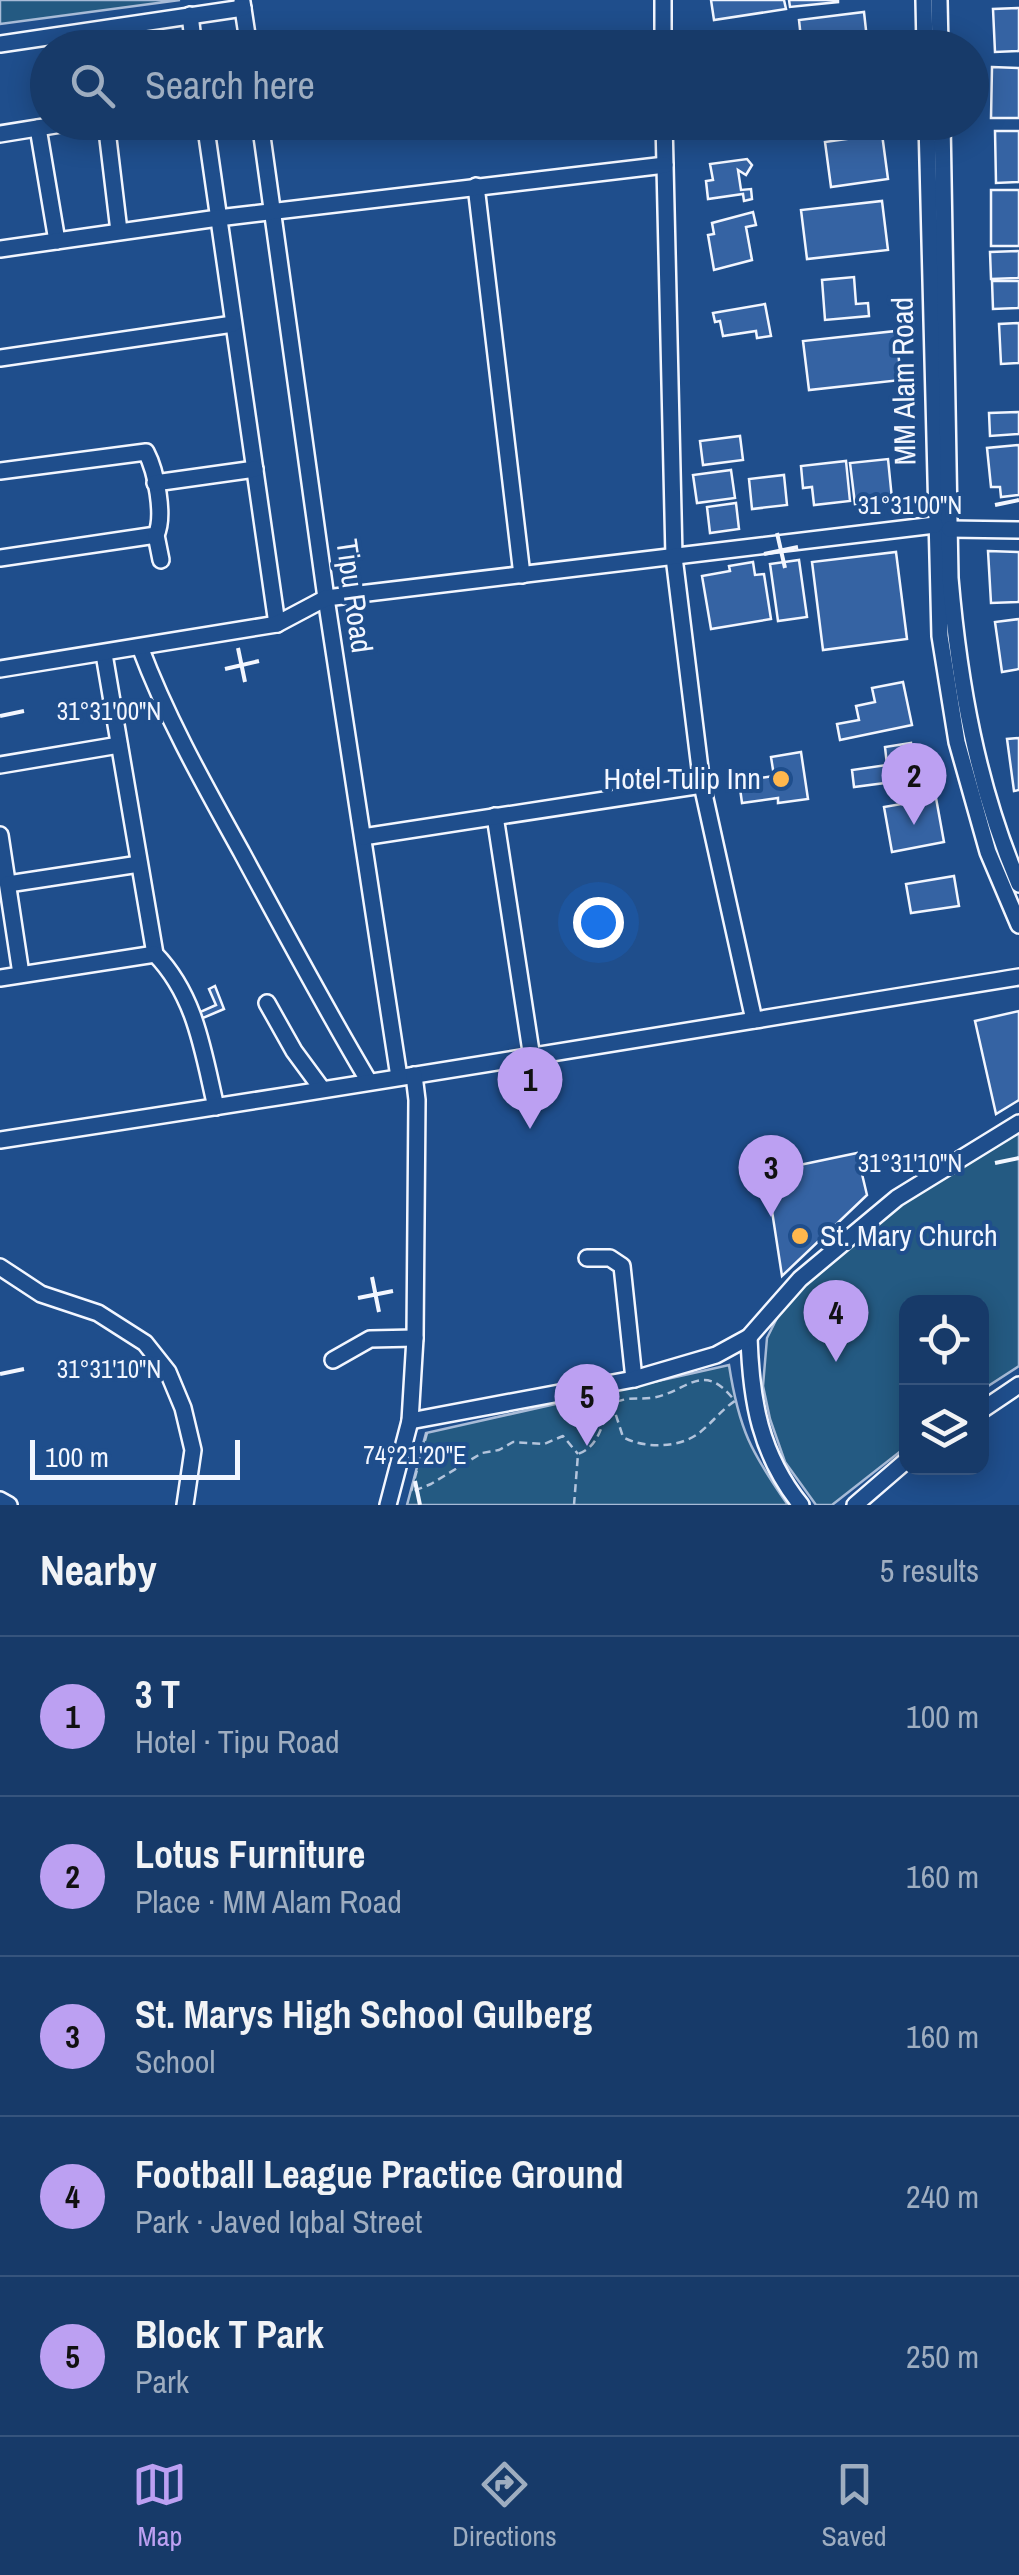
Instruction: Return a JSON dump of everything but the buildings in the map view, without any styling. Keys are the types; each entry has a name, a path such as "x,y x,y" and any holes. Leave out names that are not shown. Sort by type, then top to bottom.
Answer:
{"street":[{"path":"662,0 663,30"},
{"path":"924,0 925,30"},
{"path":"939,0 940,30"},
{"path":"83,30 242,4 246,30"},
{"path":"190,15 192,30"},
{"path":"0,44 30,39"},
{"path":"0,134 30,129"},
{"path":"40,140 57,240"},
{"path":"108,140 119,231"},
{"path":"207,140 277,624"},
{"name":"Tipu Road","path":"263,140 363,837 407,1076 417,1100 415,1338 410,1421 388,1505"},
{"path":"664,140 674,557 702,784 754,1020"},
{"name":"MM Alam Road","path":"928,140 942,527 954,627 970,733 1002,846 1019,884"},
{"name":"MM Alam Road","path":"942,140 940,636 957,742 988,852 1019,925"},
{"path":"0,249 218,218 665,165"},
{"path":"476,186 522,576"},
{"path":"0,358 233,324"},
{"path":"0,470 146,452 155,483 160,525 156,535 161,560"},
{"path":"155,483 255,469"},
{"path":"0,669 277,624 326,598 942,527 1019,530"},
{"path":"0,558 156,535"},
{"path":"140,647 153,683 190,757 316,992 368,1080"},
{"path":"104,654 155,954 188,998 216,1107"},
{"path":"0,765 119,745"},
{"path":"363,837 702,784"},
{"path":"495,816 532,1058"},
{"path":"0,835 21,974"},
{"path":"4,873 140,864"},
{"path":"0,978 155,954"},
{"path":"0,1140 368,1080 532,1058 1019,977"},
{"path":"267,1002 294,1051 322,1088"},
{"path":"410,1421 634,1379 716,1355 749,1338 800,1280 896,1198 1019,1123"},
{"path":"587,1258 610,1258 622,1266 634,1379"},
{"path":"0,1268 41,1294 98,1312 145,1343 168,1372 183,1408 192,1450 184,1505"},
{"path":"333,1360 370,1339 415,1338"},
{"path":"749,1338 765,1449 801,1505"},
{"path":"989,1405 1019,1386"},
{"path":"854,1505 899,1467"},
{"path":"0,1500 10,1505"}],"path":[{"path":"711,1380 724,1386 734,1401 696,1436 664,1445 632,1442 623,1437 612,1403 651,1398 693,1381 711,1380"},
{"path":"578,1454 589,1450 598,1437 612,1403"},
{"path":"426,1433 411,1492 432,1484 482,1453 513,1442 544,1444 564,1436 578,1454 574,1505"}],"shaded area":[{"path":"0,0 180,0 0,24"},
{"path":"1019,1132 1019,1366 989,1385 989,1295 899,1295 899,1452 832,1505 816,1505 785,1462 770,1419 763,1386 767,1338 791,1290 876,1218"},
{"path":"729,1365 748,1440 788,1505 407,1505 426,1433"}],"place":[{"name":"Hotel Tulip Inn","path":"781,779"},
{"name":"Lotus Furniture","path":"914,825"},
{"name":"3 T","path":"530,1129"},
{"name":"St. Marys High School Gulberg","path":"771,1217"},
{"name":"St. Mary Church","path":"800,1236"},
{"name":"Football League Practice Ground","path":"836,1362"},
{"name":"Block T Park","path":"587,1446"}]}
